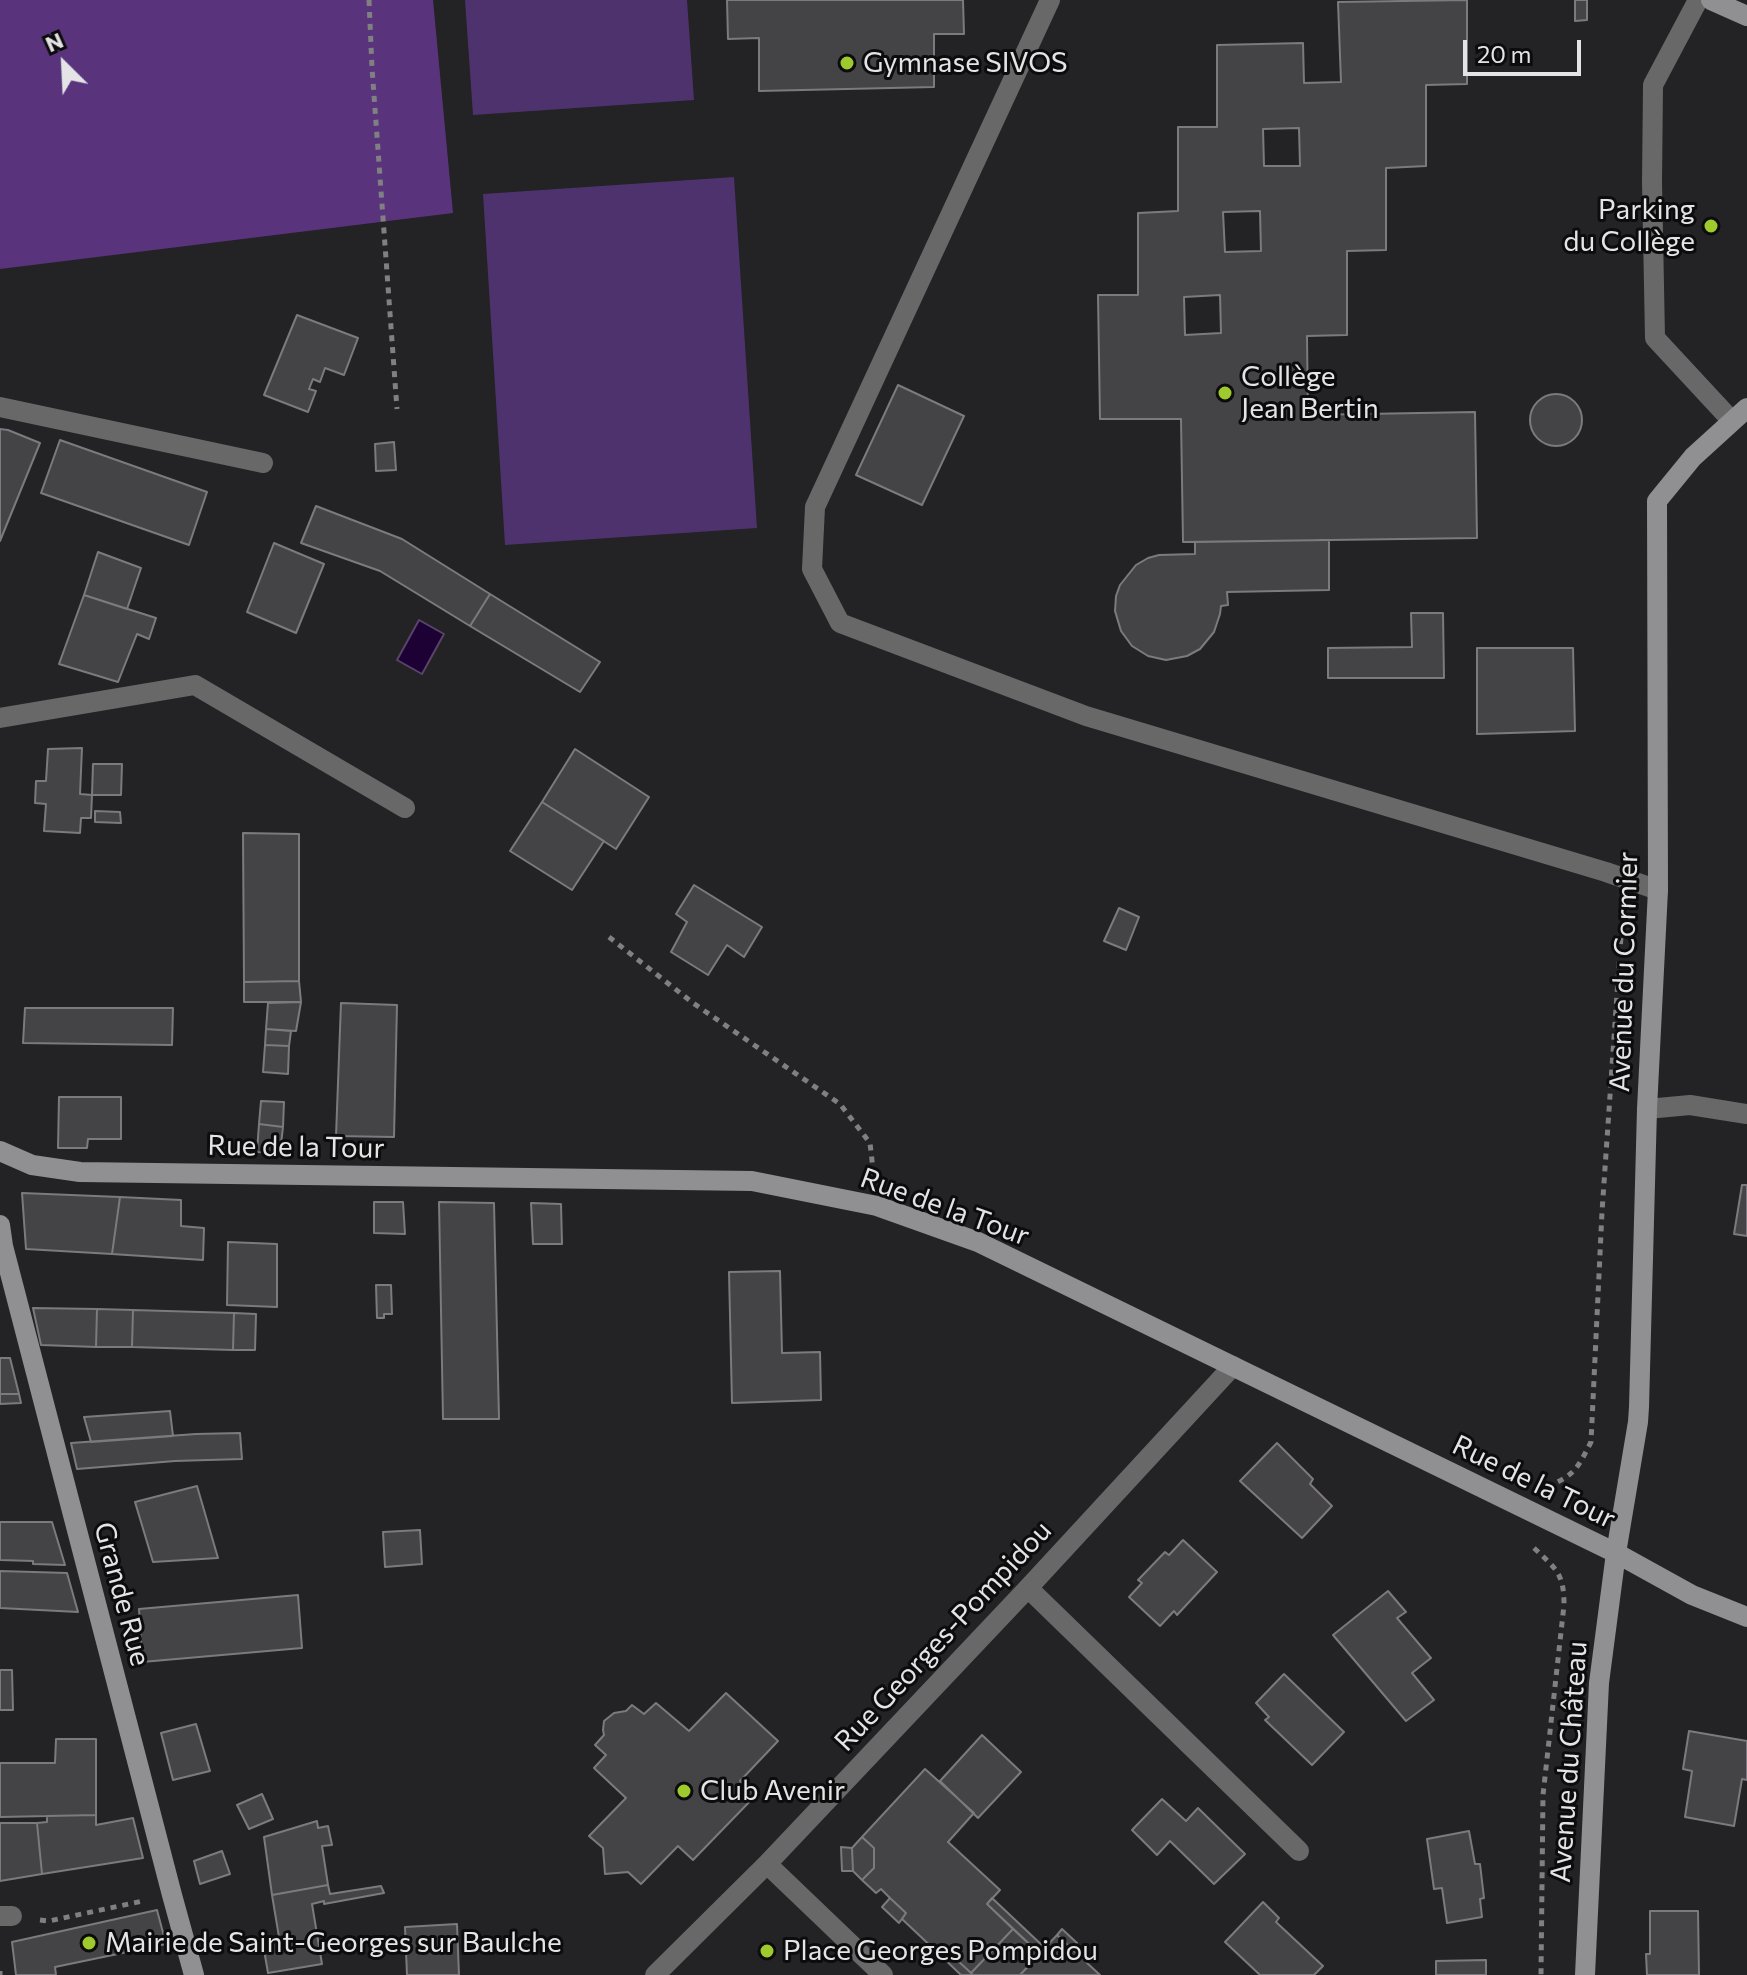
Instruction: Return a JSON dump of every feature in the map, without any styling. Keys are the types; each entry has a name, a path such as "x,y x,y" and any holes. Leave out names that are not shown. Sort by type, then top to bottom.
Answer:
{"street":[{"path":"1050,0 815,507 812,569 840,623 1086,716 1658,890"},
{"name":"Avenue du Cormier","path":"1616,1553 1638,1422 1647,1109 1658,890 1657,501 1693,457 1740,414 1655,338 1653,85 1698,0"},
{"path":"1711,0 1747,16"},
{"path":"0,407 263,463"},
{"path":"0,718 195,685 405,808"},
{"path":"1647,1109 1690,1105 1747,1114"},
{"name":"Rue de la Tour","path":"0,1151 32,1165 80,1172 752,1181 877,1206 978,1242 1616,1553 1692,1595 1747,1617"},
{"name":"Grande Rue","path":"0,1225 194,1975"},
{"name":"Rue Georges-Pompidou","path":"655,1975 767,1864 1233,1366"},
{"name":"Avenue du Château","path":"1585,1975 1599,1683 1616,1553"},
{"path":"1028,1588 1299,1851"},
{"path":"767,1864 883,1975"}],"path":[{"path":"369,0 397,409"},
{"path":"1537,1484 1547,1487 1566,1478 1577,1469 1591,1442 1602,1212 1625,880"},
{"path":"609,937 693,1003 840,1104 870,1143 877,1206"},
{"path":"1530,1544 1558,1571 1564,1586 1543,1795 1541,1975"},
{"path":"6,1916 49,1921 172,1895"}],"shaded area":[{"path":"0,0 433,0 453,213 0,269"},
{"path":"465,0 687,0 694,100 473,115"},
{"path":"734,177 757,528 505,545 483,194"},
{"path":"419,620 444,634 422,674 397,660"}],"building":[{"name":"Gymnase SIVOS","path":"727,0 963,0 964,34 934,34 934,87 759,91 759,38 728,39"},
{"path":"1467,0 1467,84 1426,85 1426,166 1386,168 1386,250 1347,251 1347,335 1307,336 1308,415 1475,412 1477,538 1183,542 1181,419 1100,419 1098,295 1138,295 1138,213 1178,211 1178,127 1217,127 1217,45 1303,43 1304,83 1341,82 1338,2","holes":["1299,128 1300,166 1264,166 1263,129","1260,211 1261,251 1225,252 1223,212","1220,295 1221,333 1185,335 1184,297"]},
{"path":"1575,0 1587,0 1587,20 1575,21"},
{"path":"297,315 358,338 344,375 325,368 320,382 313,379 309,389 316,391 308,412 264,395"},
{"path":"898,385 964,416 922,505 856,475"},
{"path":"1556,394 1575,401 1582,420 1575,439 1556,446 1537,439 1530,420 1537,401"},
{"path":"0,429 40,443 0,541"},
{"path":"60,440 207,492 189,545 41,493"},
{"path":"394,442 396,470 376,471 375,444"},
{"path":"316,506 402,539 490,594 470,626 380,571 301,543"},
{"path":"1329,540 1329,590 1227,592 1228,605 1221,606 1214,632 1200,649 1187,656 1166,660 1148,656 1132,646 1121,631 1115,611 1120,585 1136,565 1148,558 1195,554 1195,542"},
{"path":"274,543 324,564 296,633 247,612"},
{"path":"98,552 141,568 127,609 84,595"},
{"path":"490,594 600,662 580,692 470,626"},
{"path":"84,595 156,618 149,639 137,634 118,682 59,664"},
{"path":"1411,613 1443,613 1444,678 1328,678 1328,648 1412,647"},
{"path":"1477,648 1573,648 1575,731 1477,734"},
{"path":"82,748 80,794 92,795 91,818 81,818 80,833 44,831 46,804 35,803 36,781 46,781 48,749"},
{"path":"575,749 649,797 616,849 542,802"},
{"path":"93,764 122,764 121,795 92,795"},
{"path":"542,802 604,841 572,890 510,851"},
{"path":"95,811 120,812 121,823 95,822"},
{"path":"243,833 299,834 299,981 244,982"},
{"path":"694,885 762,927 744,957 727,945 708,975 671,952 687,922 676,914"},
{"path":"1119,908 1139,917 1126,950 1104,941"},
{"path":"299,981 301,1002 244,1002 244,982"},
{"path":"301,1002 296,1031 266,1029 268,1003"},
{"path":"341,1003 397,1005 394,1137 336,1136"},
{"path":"25,1008 173,1008 172,1045 23,1043"},
{"path":"266,1029 291,1031 289,1046 265,1045"},
{"path":"265,1045 289,1046 288,1074 263,1072"},
{"path":"59,1097 121,1097 121,1139 88,1139 87,1148 58,1148"},
{"path":"261,1101 284,1102 283,1127 259,1124"},
{"path":"259,1124 283,1127 280,1153 257,1152"},
{"path":"1742,1185 1747,1185 1747,1236 1734,1234"},
{"path":"22,1193 120,1197 112,1254 26,1249"},
{"path":"120,1197 181,1200 181,1226 204,1228 203,1260 112,1254"},
{"path":"374,1202 403,1202 405,1234 374,1233"},
{"path":"439,1202 494,1203 499,1419 443,1419"},
{"path":"531,1203 561,1204 562,1244 533,1244"},
{"path":"228,1242 277,1244 277,1307 227,1305"},
{"path":"780,1271 782,1353 820,1352 821,1400 732,1403 729,1272"},
{"path":"376,1285 391,1285 392,1314 384,1314 384,1318 377,1318"},
{"path":"33,1308 97,1309 96,1347 41,1345"},
{"path":"97,1309 133,1310 132,1347 96,1347"},
{"path":"133,1310 234,1313 233,1350 132,1347"},
{"path":"234,1313 256,1314 255,1350 233,1350"},
{"path":"0,1358 10,1358 19,1394 0,1394"},
{"path":"0,1394 19,1394 21,1403 0,1404"},
{"path":"170,1411 173,1436 91,1442 84,1417"},
{"path":"240,1433 242,1459 77,1469 71,1443 196,1434"},
{"path":"1277,1443 1313,1479 1310,1484 1332,1506 1302,1538 1240,1481"},
{"path":"197,1486 218,1558 153,1562 135,1502"},
{"path":"0,1522 52,1522 65,1565 0,1560"},
{"path":"420,1530 422,1564 385,1567 383,1532"},
{"path":"1183,1540 1217,1572 1177,1615 1174,1611 1160,1626 1129,1597 1142,1583 1138,1580 1165,1552 1169,1555"},
{"path":"0,1571 67,1573 78,1612 0,1608"},
{"path":"1388,1591 1406,1612 1397,1618 1431,1658 1412,1673 1434,1700 1406,1721 1333,1635"},
{"path":"298,1595 302,1648 142,1662 139,1609"},
{"path":"0,1670 12,1670 13,1710 0,1710"},
{"path":"1284,1674 1344,1732 1312,1765 1265,1720 1269,1717 1256,1703"},
{"name":"Club Avenir","path":"726,1693 778,1741 740,1781 756,1795 693,1860 678,1846 641,1884 628,1872 605,1874 603,1848 589,1836 626,1798 594,1768 606,1755 595,1745 604,1735 604,1721 632,1705 644,1714 656,1703 689,1731"},
{"path":"196,1724 210,1771 173,1780 161,1733"},
{"path":"1689,1731 1747,1741 1747,1780 1742,1779 1734,1826 1685,1817 1692,1771 1683,1769"},
{"path":"982,1735 1021,1772 978,1818 940,1781"},
{"path":"56,1739 96,1739 96,1815 0,1817 0,1763 55,1763"},
{"path":"925,1769 974,1813 948,1842 1000,1890 987,1904 1013,1929 971,1973 944,1948 938,1953 902,1919 906,1913 881,1889 876,1893 862,1880 874,1868 874,1848 862,1837"},
{"path":"262,1794 273,1819 249,1829 237,1805"},
{"path":"1162,1799 1186,1821 1198,1808 1245,1854 1214,1884 1170,1841 1157,1855 1132,1830"},
{"path":"96,1815 96,1825 133,1818 143,1858 42,1874 37,1823 47,1822 47,1816"},
{"path":"317,1821 318,1828 328,1826 332,1845 322,1846 328,1885 272,1895 264,1837"},
{"path":"0,1823 37,1823 42,1874 0,1881"},
{"path":"1469,1831 1475,1864 1480,1864 1484,1898 1480,1899 1482,1917 1447,1923 1442,1888 1434,1889 1427,1839"},
{"path":"862,1837 874,1848 874,1868 862,1880 853,1871 852,1848"},
{"path":"841,1847 852,1848 853,1871 842,1871"},
{"path":"222,1851 230,1874 200,1884 194,1861"},
{"path":"328,1885 330,1894 381,1886 384,1893 312,1904 322,1964 268,1973 262,1938 279,1937 272,1895"},
{"path":"890,1898 906,1913 899,1923 882,1907"},
{"path":"992,1898 1045,1948 1040,1954 987,1904"},
{"path":"1263,1902 1279,1918 1276,1922 1323,1966 1314,1975 1260,1975 1225,1942"},
{"name":"Mairie de Saint-Georges sur Baulche","path":"157,1910 166,1944 55,1967 56,1975 16,1975 12,1942"},
{"path":"1650,1911 1698,1911 1699,1975 1647,1975"},
{"path":"457,1924 459,1975 407,1975 405,1927"},
{"path":"1013,1929 1040,1954 1020,1975 973,1975 971,1973"},
{"path":"1062,1929 1077,1943 1072,1949 1057,1935"},
{"path":"1057,1935 1072,1949 1100,1975 1020,1975"},
{"path":"944,1948 973,1975 961,1975 938,1953"},
{"path":"1486,1960 1486,1975 1436,1975 1436,1961"}],"place":[{"name":"Gymnase SIVOS","path":"847,63"},
{"name":"Parking du Collège","path":"1711,226"},
{"name":"Collège Jean Bertin","path":"1225,393"},
{"name":"Club Avenir","path":"684,1791"},
{"name":"Mairie de Saint-Georges sur Baulche","path":"89,1943"},
{"name":"Place Georges Pompidou","path":"767,1951"}]}
